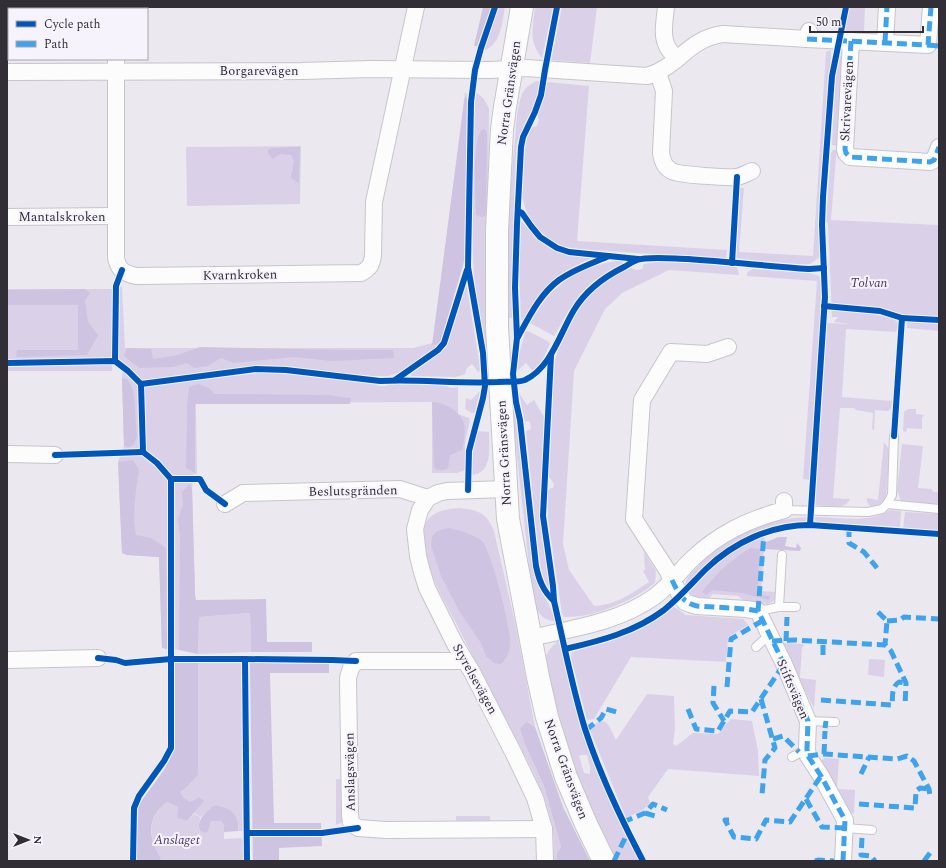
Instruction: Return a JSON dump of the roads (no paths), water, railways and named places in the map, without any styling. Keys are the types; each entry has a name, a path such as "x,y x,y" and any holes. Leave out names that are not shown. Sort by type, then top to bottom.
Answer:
{"street":[{"path":"403,70 416,7"},
{"name":"Norra Gränsvägen","path":"522,7 504,107 497,232 497,327 508,519 530,638 547,717 566,777 604,861"},
{"path":"666,7 664,34 665,41 667,48 677,59"},
{"path":"885,42 887,7"},
{"path":"512,69 526,68 647,76 658,73 697,42 715,35 723,34 808,35 851,41 933,45 931,7"},
{"name":"Skrivarevägen","path":"851,41 844,149 846,153 850,157 930,162 934,160 939,147"},
{"name":"Borgarevägen","path":"7,72 116,65 403,70 512,69"},
{"name":"Kvarnkroken","path":"116,65 116,258 118,266 129,274 136,276 361,273 368,269 372,263 374,202 403,70"},
{"path":"658,73 664,91 661,153 667,168 672,172 683,174 729,177 737,177 752,171"},
{"name":"Mantalskroken","path":"7,217 116,216"},
{"path":"728,347 707,354 672,352 642,400 634,519 667,570 685,602 698,606 758,611"},
{"path":"7,454 55,455"},
{"name":"Beslutsgränden","path":"225,504 243,493 400,489 428,498"},
{"path":"428,498 438,493 447,491 506,489"},
{"name":"Styrelsevägen","path":"428,498 420,510 415,529 418,556 427,588 535,798 544,829 545,861"},
{"path":"530,638 600,623 631,612 654,597 702,550 731,529 765,516 784,506"},
{"name":"Stiftsvägen","path":"758,611 784,664 808,721 808,756 821,776 845,820 842,861"},
{"path":"7,660 98,658"},
{"name":"Anslagsvägen","path":"465,660 356,661 351,668 348,678 351,823 358,828 386,830 544,829"}],"lane":[{"path":"784,506 868,512 882,509 892,495 894,436"},
{"path":"887,504 939,509"},
{"path":"779,606 782,556"},
{"path":"758,611 779,606 796,607"},
{"path":"756,647 769,635"},
{"path":"808,721 835,722"},
{"path":"792,757 807,749"},
{"path":"845,828 872,830"}],"park label":[{"name":"Tolvan","path":"869,283"},
{"name":"Anslaget","path":"177,840"}]}
